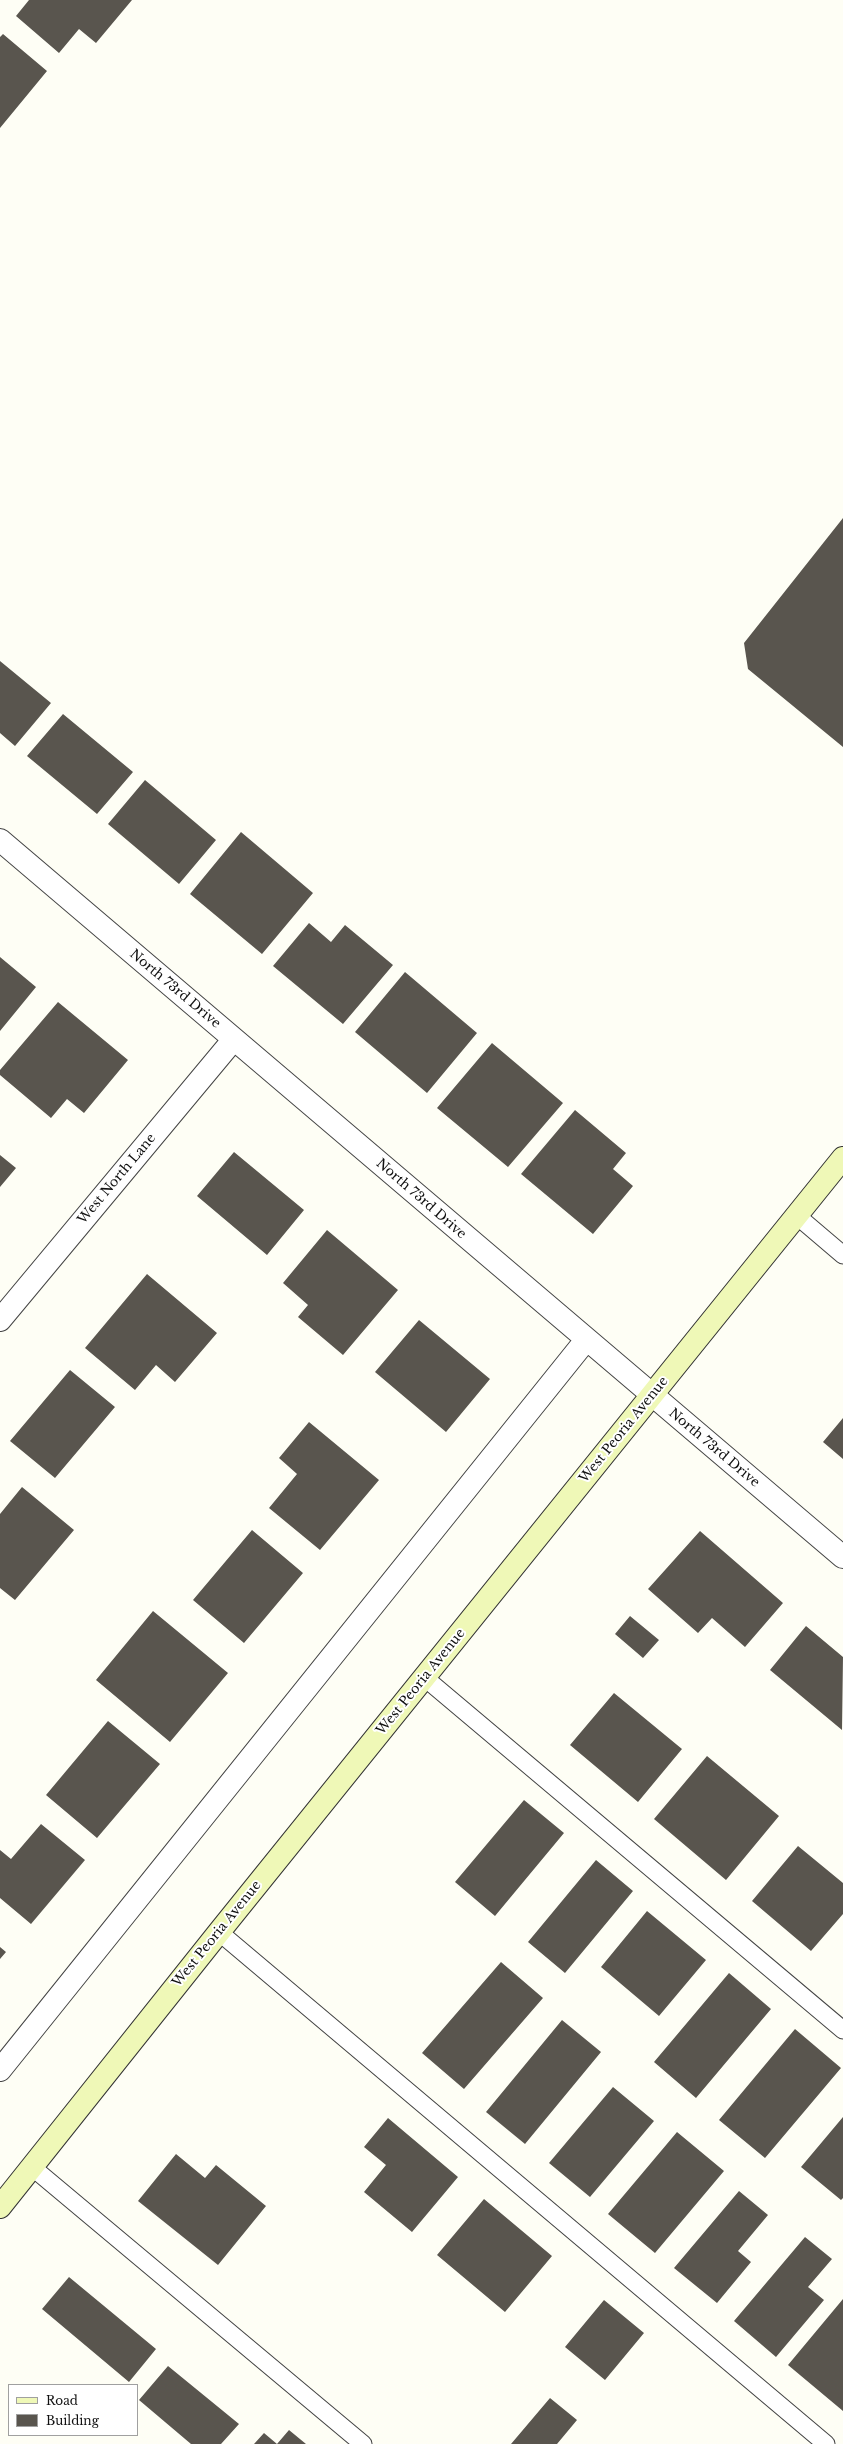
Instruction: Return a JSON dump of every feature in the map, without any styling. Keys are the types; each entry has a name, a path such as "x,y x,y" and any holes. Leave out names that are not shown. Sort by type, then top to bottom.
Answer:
{"main road":[{"name":"West Peoria Avenue","path":"0,2207 218,1932 425,1678 843,1158"}],"street":[{"name":"North 73rd Drive","path":"0,840 586,1340 843,1557"},
{"name":"West North Lane","path":"0,1320 234,1039"},
{"path":"0,2070 586,1340"}],"lane":[{"path":"796,1215 843,1255"},
{"path":"425,1678 843,2030"},
{"path":"218,1932 826,2444"},
{"path":"32,2167 363,2444"}],"building":[{"path":"29,0 132,0 96,43 79,29 59,53 16,16"},
{"path":"3,34 47,71 0,128 0,37"},
{"path":"843,518 843,747 748,669 744,643"},
{"path":"0,661 51,703 15,746 0,733"},
{"path":"63,714 133,772 97,814 27,756"},
{"path":"145,780 216,840 179,884 108,824"},
{"path":"241,832 313,893 262,954 190,894"},
{"path":"309,923 331,942 345,925 393,965 343,1024 273,966"},
{"path":"0,957 36,987 0,1031"},
{"path":"405,972 477,1033 427,1093 355,1032"},
{"path":"58,1002 128,1060 84,1113 67,1099 51,1118 0,1075 0,1070"},
{"path":"492,1043 563,1103 508,1167 437,1108"},
{"path":"575,1110 626,1153 613,1169 633,1186 593,1234 521,1174"},
{"path":"234,1152 304,1210 267,1255 197,1196"},
{"path":"0,1155 16,1168 0,1187"},
{"path":"327,1230 398,1290 343,1355 298,1317 308,1305 283,1283"},
{"path":"147,1274 217,1333 175,1382 156,1365 135,1390 85,1348"},
{"path":"419,1320 490,1379 446,1432 375,1372"},
{"path":"70,1370 115,1407 55,1478 10,1441"},
{"path":"843,1418 843,1459 823,1442"},
{"path":"309,1422 379,1480 320,1550 269,1508 297,1474 279,1458"},
{"path":"22,1487 74,1530 15,1600 0,1588 0,1514"},
{"path":"252,1530 303,1573 244,1643 193,1600"},
{"path":"700,1531 783,1603 745,1647 712,1618 698,1633 648,1589"},
{"path":"153,1611 228,1673 170,1742 96,1680"},
{"path":"630,1616 659,1640 643,1658 615,1634"},
{"path":"806,1626 843,1657 842,1730 770,1670"},
{"path":"614,1693 682,1749 638,1802 570,1745"},
{"path":"108,1721 160,1764 97,1838 46,1795"},
{"path":"707,1756 779,1816 726,1880 654,1819"},
{"path":"524,1800 564,1833 495,1916 455,1882"},
{"path":"41,1824 85,1860 31,1924 0,1898 0,1850 11,1859"},
{"path":"798,1846 843,1883 843,1914 811,1951 752,1901"},
{"path":"596,1860 633,1891 565,1973 528,1942"},
{"path":"647,1911 706,1960 659,2016 601,1967"},
{"path":"0,1947 6,1952 0,1959"},
{"path":"501,1962 543,1998 464,2089 422,2053"},
{"path":"729,1973 771,2009 696,2098 654,2062"},
{"path":"562,2020 601,2052 525,2144 486,2112"},
{"path":"795,2029 841,2068 765,2158 719,2120"},
{"path":"613,2087 654,2121 590,2197 549,2163"},
{"path":"843,2117 843,2198 841,2200 801,2167"},
{"path":"388,2118 458,2177 412,2232 364,2192 386,2165 364,2147"},
{"path":"677,2132 724,2171 655,2253 608,2214"},
{"path":"176,2154 205,2178 216,2165 266,2206 218,2265 138,2201"},
{"path":"739,2191 768,2215 738,2251 751,2262 717,2303 674,2268"},
{"path":"484,2199 552,2256 505,2312 437,2255"},
{"path":"805,2237 832,2259 808,2287 824,2300 776,2357 734,2321"},
{"path":"69,2277 156,2349 129,2382 42,2309"},
{"path":"843,2299 843,2411 788,2365"},
{"path":"604,2300 644,2333 605,2380 565,2347"},
{"path":"168,2366 239,2424 221,2444 191,2444 139,2400"},
{"path":"550,2398 577,2420 557,2444 511,2444"},
{"path":"289,2430 306,2444 277,2444"},
{"path":"264,2433 277,2444 254,2444"}]}
